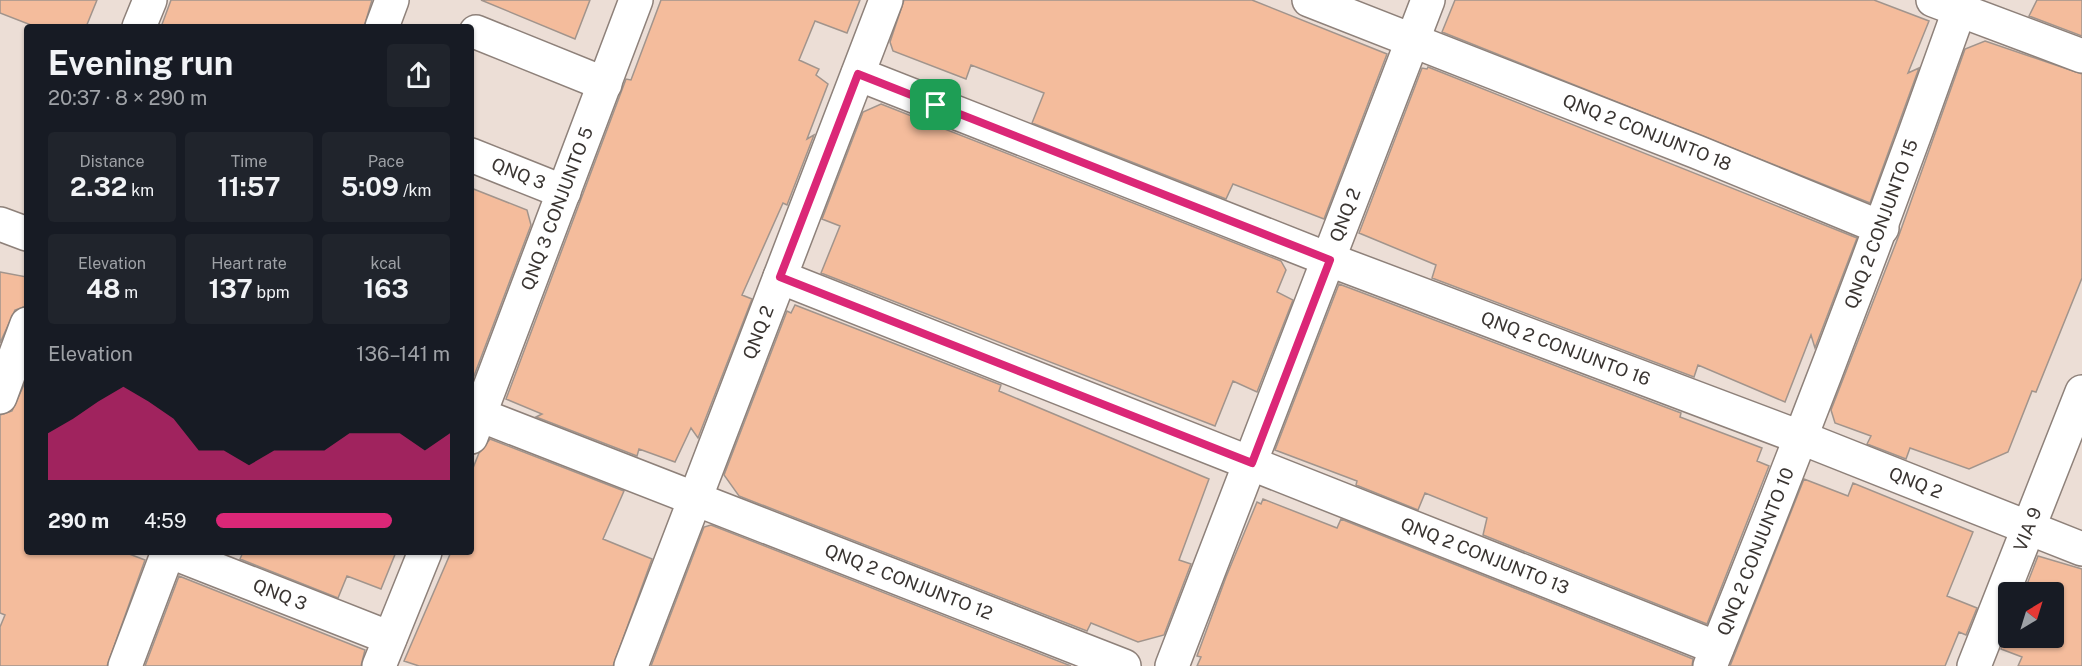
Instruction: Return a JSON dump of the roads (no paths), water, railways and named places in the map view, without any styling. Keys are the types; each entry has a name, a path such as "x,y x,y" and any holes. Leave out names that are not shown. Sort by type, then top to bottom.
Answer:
{"street":[{"path":"140,24 150,0"},
{"path":"383,24 392,0"},
{"name":"QNQ 3 CONJUNTO 5","path":"475,426 636,0"},
{"name":"QNQ 2","path":"631,666 885,0"},
{"name":"QNQ 2 CONJUNTO 18","path":"1309,0 1697,152 1882,228"},
{"name":"QNQ 2","path":"1172,666 1252,463 1428,0"},
{"path":"1946,5 2082,56"},
{"name":"QNQ 2 CONJUNTO 15","path":"1802,438 1882,228 1946,5"},
{"path":"476,32 605,84"},
{"name":"QNQ 2 CONJUNTO 16","path":"858,74 1330,260 1802,438"},
{"name":"QNQ 3","path":"474,157 564,192"},
{"path":"0,224 24,233"},
{"name":"QNQ 2 CONJUNTO 13","path":"780,277 1252,463 1713,657"},
{"path":"0,397 24,332"},
{"name":"VIA 9","path":"1974,666 2082,392"},
{"path":"475,426 696,498"},
{"name":"QNQ 2","path":"1802,438 2082,549"},
{"name":"QNQ 2 CONJUNTO 10","path":"1713,657 1802,438"},
{"name":"QNQ 2 CONJUNTO 12","path":"696,498 1124,666"},
{"path":"125,666 168,555"},
{"name":"QNQ 3","path":"175,555 384,652"},
{"path":"384,652 424,555"}]}
